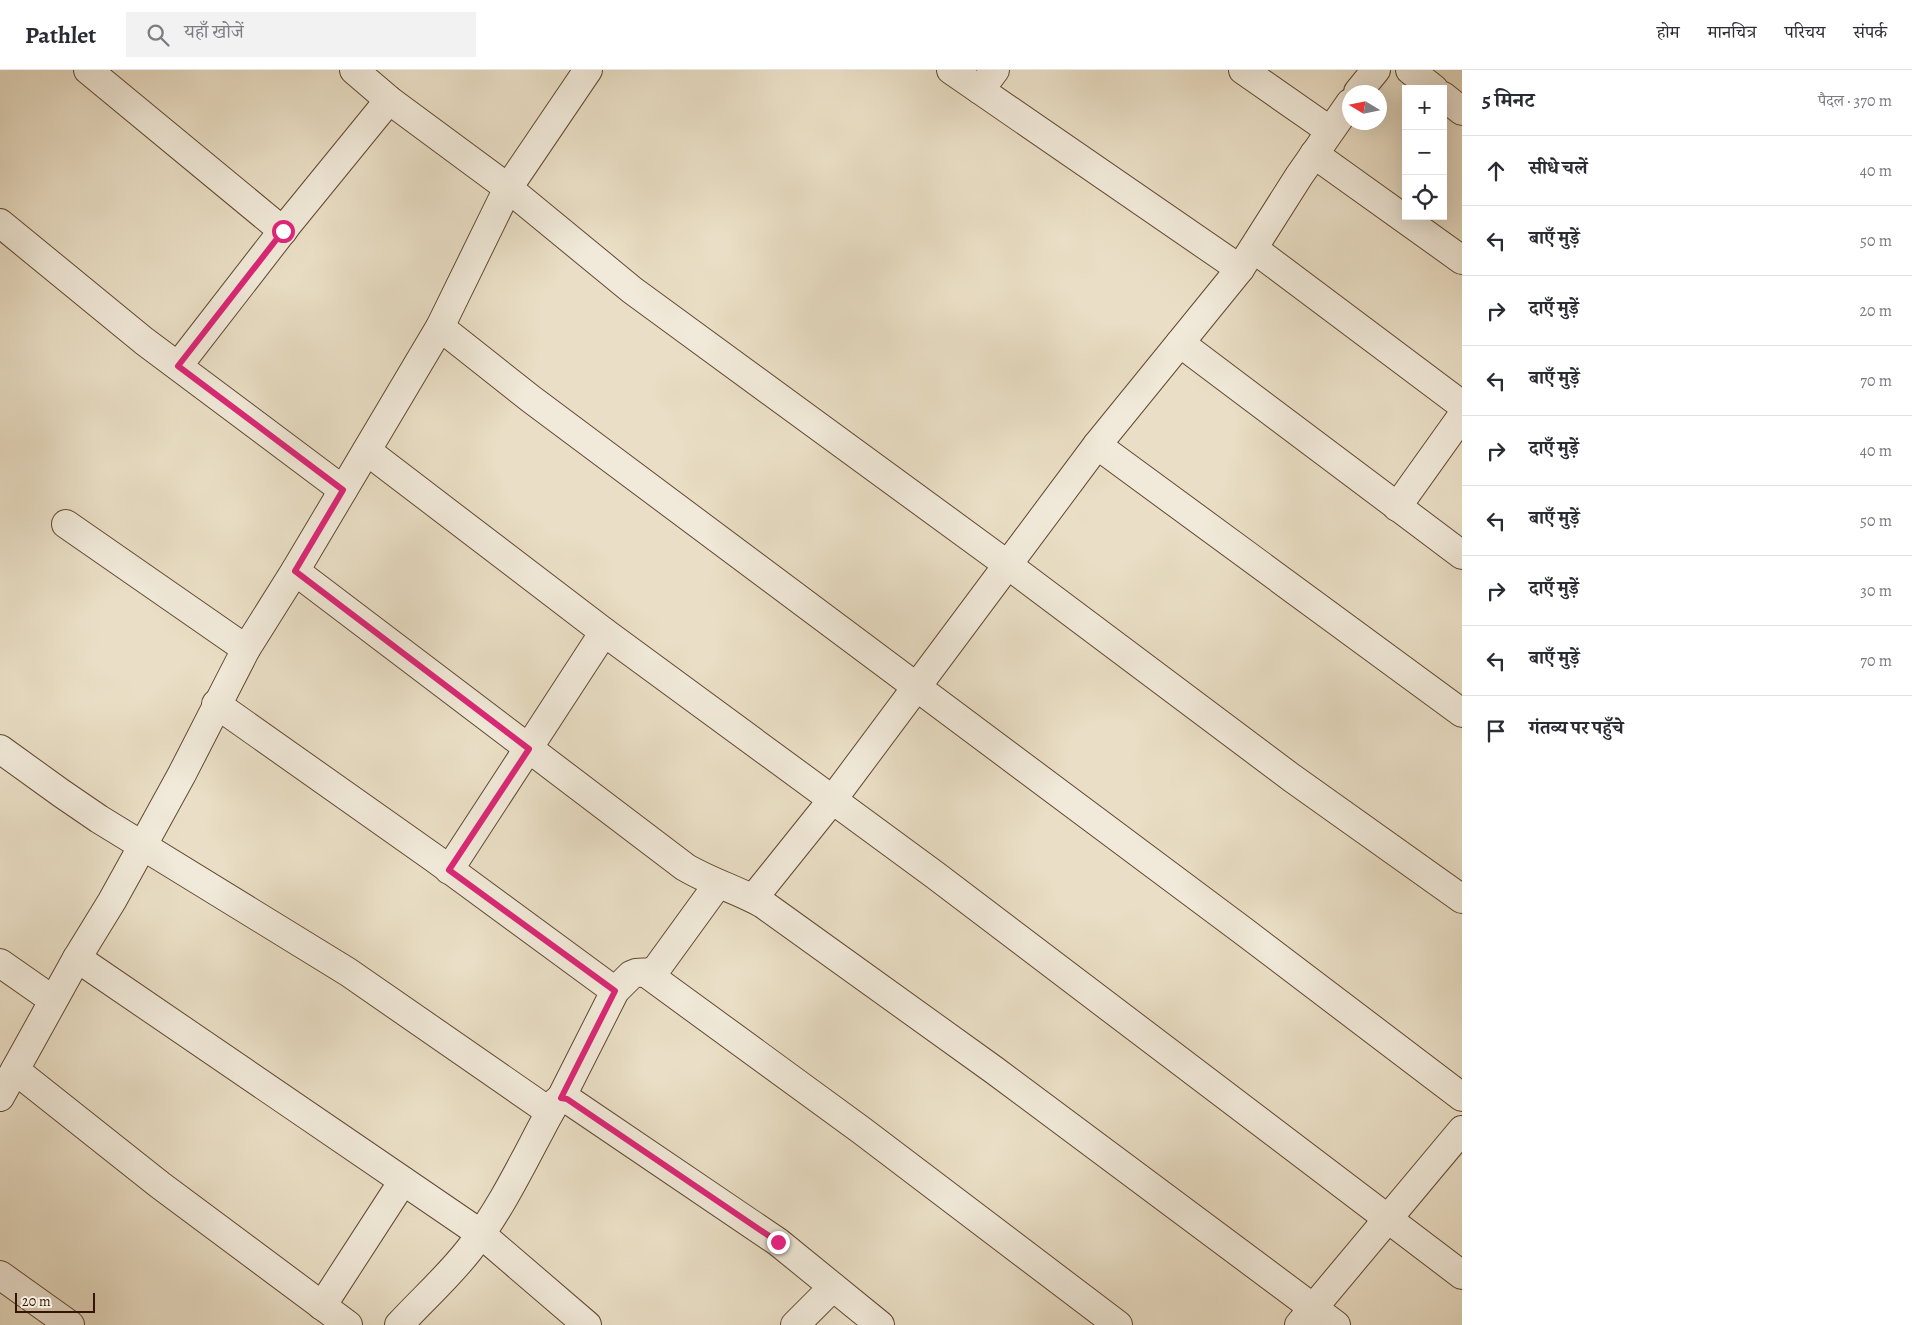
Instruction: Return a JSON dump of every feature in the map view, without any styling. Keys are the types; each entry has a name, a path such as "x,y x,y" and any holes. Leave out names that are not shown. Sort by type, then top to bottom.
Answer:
{"street":[{"path":"88,70 283,231"},
{"path":"354,70 389,100 508,188 632,290 1008,565 1292,778 1462,899"},
{"path":"0,1097 182,774 216,704 246,649 295,571 440,327 508,188 588,70"},
{"path":"951,70 987,80 1462,405"},
{"path":"1243,70 1329,130"},
{"path":"1364,85 1376,70"},
{"path":"1410,70 1429,85"},
{"path":"1447,99 1462,111"},
{"path":"178,366 283,231 389,100"},
{"path":"749,896 756,895 833,799 1097,445 1247,259 1329,130 1342,113"},
{"path":"1314,154 1462,260"},
{"path":"0,223 56,270 178,366 343,490"},
{"path":"440,327 539,405 1462,1097"},
{"path":"1180,343 1462,555"},
{"path":"1397,507 1462,416"},
{"path":"1097,445 1462,713"},
{"path":"367,451 604,632 833,799 1462,1274"},
{"path":"66,524 246,649"},
{"path":"295,571 684,867 763,904 994,1070 1306,1317 1336,1325"},
{"path":"449,870 604,632"},
{"path":"216,704 615,991"},
{"path":"0,749 68,798 348,972 555,1105"},
{"path":"399,1325 468,1251 481,1234 555,1105 615,991 631,975 646,973 658,968 718,884"},
{"path":"77,958 481,1234 587,1325"},
{"path":"0,963 53,1000"},
{"path":"646,973 862,1130 1118,1325"},
{"path":"15,1070 160,1185 348,1325"},
{"path":"555,1105 567,1099 778,1242 880,1325"},
{"path":"1306,1317 1462,1130"},
{"path":"322,1306 403,1181"},
{"path":"0,1275 70,1325"},
{"path":"795,1325 833,1286"}],"route":[{"path":"283,231 178,366 343,490 295,571 529,749 449,870 615,991 561,1098 567,1099 778,1242"}]}
